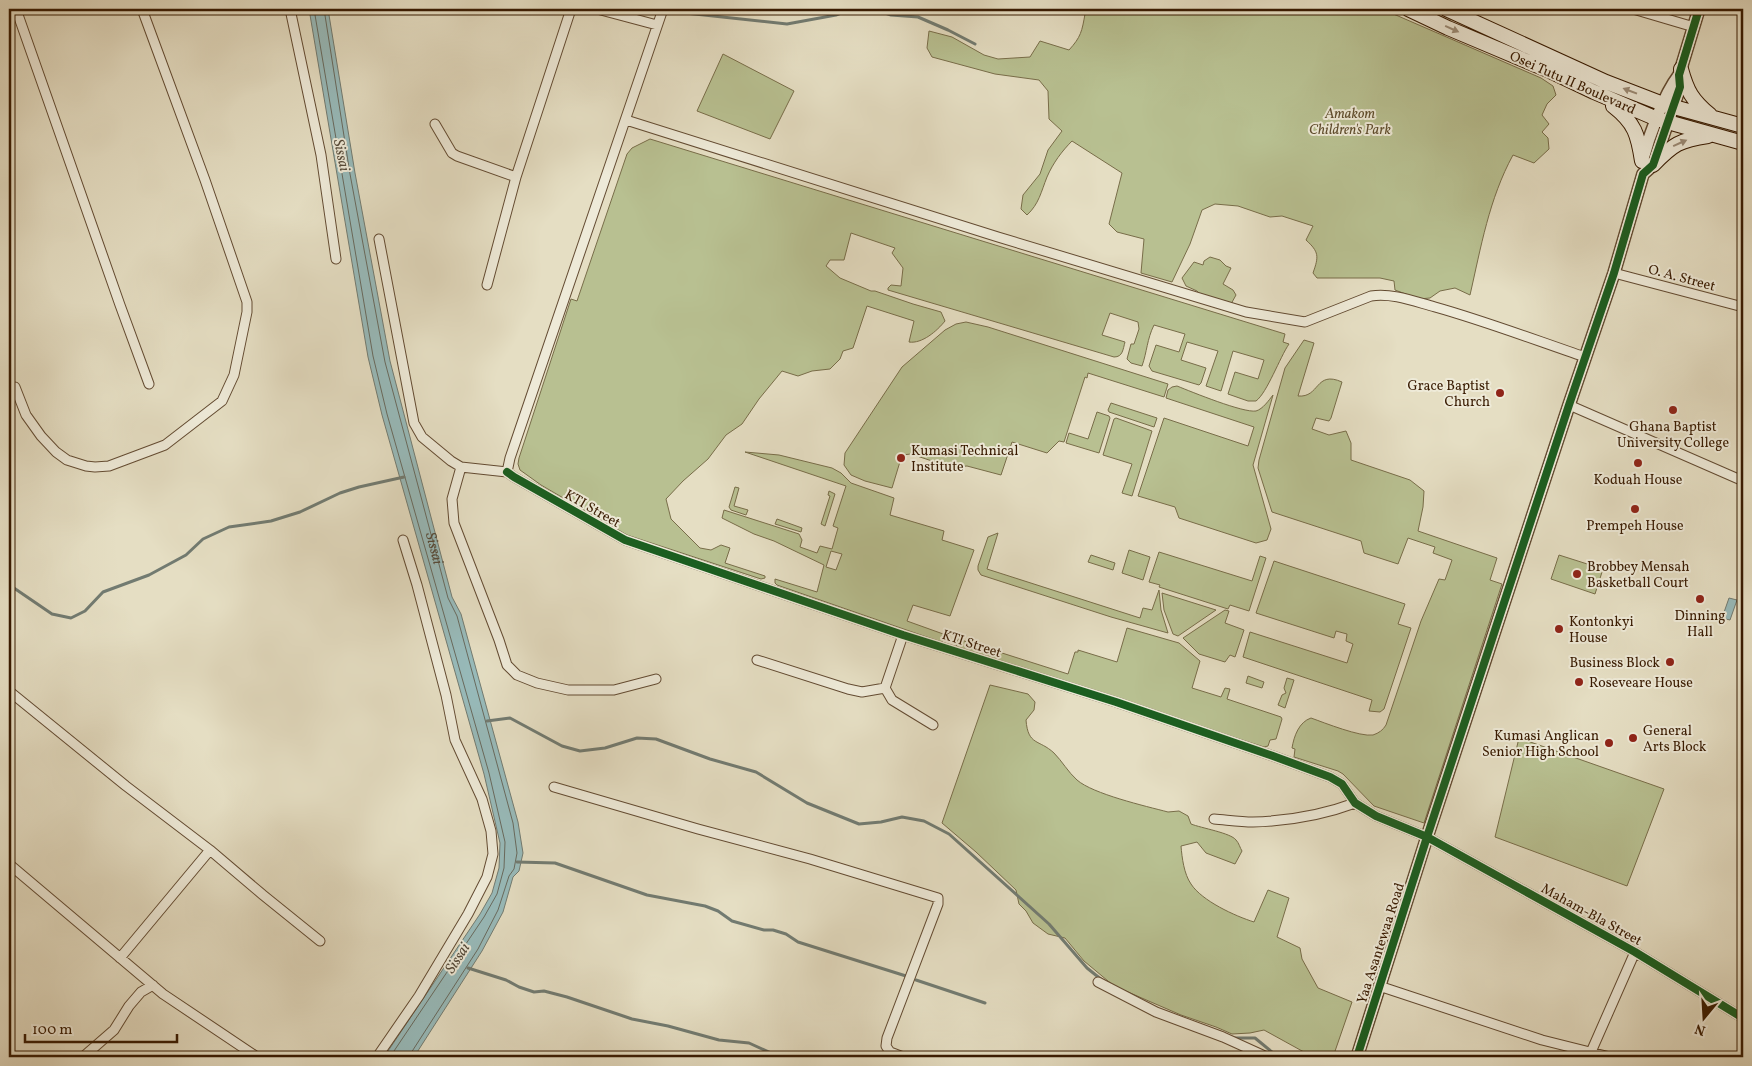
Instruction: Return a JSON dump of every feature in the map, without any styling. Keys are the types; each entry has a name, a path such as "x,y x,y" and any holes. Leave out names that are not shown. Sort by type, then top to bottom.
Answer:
{"main road":[{"name":"Osei Tutu II Boulevard","path":"1408,9 1594,92 1662,120 1743,143"},
{"name":"Osei Tutu II Boulevard","path":"1446,9 1606,82 1668,105 1743,126"},
{"path":"1680,72 1693,100 1714,118"},
{"path":"1594,92 1625,115 1630,122 1639,142 1646,167 1673,146 1690,139 1714,135"}],"street":[{"path":"16,9 116,296 149,384"},
{"path":"15,387 26,415 41,436 56,452 67,460 95,467 110,466 165,445 222,401 234,375 248,307 247,302 205,180 142,9"},
{"path":"290,9 321,155 336,259"},
{"path":"487,285 516,177 571,9"},
{"path":"597,9 657,25"},
{"path":"379,239 414,423 422,437 461,467 507,472 510,458 663,9"},
{"path":"1633,9 1694,27"},
{"name":"Yaa Asantewaa Road","path":"1356,1057 1568,405 1614,273 1646,167 1668,105 1680,87 1680,72 1699,9"},
{"path":"626,120 998,237 1246,312 1305,322 1370,296 1382,294 1463,315 1585,357"},
{"path":"435,124 452,153 516,177"},
{"name":"O. A. Street","path":"1614,273 1743,307"},
{"path":"1568,405 1743,481"},
{"path":"461,467 452,499 454,522 507,665 517,675 537,683 568,690 614,690 656,679"},
{"name":"KTI Street","path":"507,472 625,540 904,635 1116,702 1330,777 1342,784 1355,803 1376,816 1427,836"},
{"path":"377,1057 419,996 468,914 487,877 493,854 490,831 482,799 455,740 446,695 403,540"},
{"path":"904,635 885,688 892,700 934,725"},
{"path":"757,660 848,690 862,692 885,688"},
{"path":"9,691 126,786 210,850 320,941"},
{"path":"554,787 819,862 938,898 938,904 887,1038 886,1046 890,1052 903,1057"},
{"path":"1214,818 1252,822 1287,819 1336,811 1355,803"},
{"name":"Maham-Bla Street","path":"1427,836 1635,952 1743,1018"},
{"path":"120,958 210,850"},
{"path":"9,864 153,985 180,1006 257,1057"},
{"path":"1591,1052 1635,952"},
{"path":"1098,982 1156,1012 1223,1037 1267,1057"},
{"path":"83,1057 114,1030 128,1006 141,992 153,985"},
{"path":"1379,986 1565,1047 1610,1057"},
{"path":"1563,1057 1565,1047"}],"green space":[{"name":"Amakom Children's Park","path":"1079,9 1382,9 1541,78 1553,86 1556,95 1547,104 1542,115 1549,124 1542,132 1548,138 1549,149 1534,163 1513,155 1492,206 1470,295 1455,288 1440,291 1430,298 1419,299 1395,290 1394,281 1380,278 1317,278 1313,273 1317,258 1316,251 1306,240 1313,226 1282,216 1270,217 1238,206 1215,204 1202,210 1190,244 1172,282 1141,273 1144,239 1117,232 1109,224 1122,173 1072,141 1052,167 1034,207 1027,215 1021,209 1023,195 1040,174 1048,150 1062,131 1049,119 1048,91 1039,80 995,74 932,57 927,48 929,31 952,37 984,55 998,59 1030,57 1040,41 1069,50 1079,37 1083,25 1085,14"},
{"path":"723,54 794,91 770,139 697,111"},
{"path":"650,139 1285,334 1283,342 1289,344 1260,397 1256,401 1248,401 1228,394 1235,372 1258,379 1264,360 1233,351 1221,391 1206,386 1218,351 1187,342 1181,360 1206,368 1199,385 1152,371 1149,366 1156,345 1179,352 1185,334 1154,325 1142,366 1131,363 1127,359 1131,344 1134,344 1139,329 1138,322 1110,313 1102,335 1125,342 1122,352 1117,357 888,290 891,285 901,286 903,268 892,253 895,248 851,233 844,260 830,260 826,266 840,278 871,291 941,312 945,321 934,333 924,339 909,342 914,321 867,306 853,348 843,351 840,359 830,369 812,371 798,376 782,371 742,424 726,435 708,459 666,499 671,519 700,548 711,550 721,545 730,548 725,563 765,576 765,578 761,579 627,535 541,485 520,470 518,464 571,299 577,301 627,154 632,148"},
{"path":"1210,257 1220,260 1231,268 1223,284 1233,290 1236,295 1231,304 1202,296 1197,291 1186,286 1182,278 1194,262 1203,265 1204,261"},
{"path":"966,322 988,327 1168,384 1164,397 1088,373 1087,378 1085,377 1064,442 1059,441 1047,453 1012,442 1001,475 967,466 955,467 911,454 902,455 892,488 851,475 844,465 845,453 902,367 945,330 956,324"},
{"path":"1304,340 1314,343 1298,396 1310,393 1327,379 1342,382 1331,418 1329,421 1316,418 1312,429 1329,435 1346,431 1351,443 1351,460 1410,480 1424,491 1418,531 1497,558 1490,580 1502,584 1424,823 1374,806 1343,774 1294,757 1295,749 1292,748 1296,734 1300,726 1311,718 1342,729 1367,735 1373,735 1384,728 1421,621 1439,579 1445,580 1452,560 1433,553 1435,547 1408,538 1398,564 1364,553 1361,541 1272,512 1258,468 1259,460 1285,368"},
{"path":"1177,386 1217,402 1249,411 1256,411 1261,408 1273,395 1253,465 1271,529 1267,540 1256,543 1179,518 1175,507 1138,496 1164,418 1248,446 1254,427 1166,398 1168,390"},
{"path":"1111,403 1157,418 1154,427 1109,412"},
{"path":"1097,412 1110,418 1099,453 1066,443 1069,433 1088,439"},
{"path":"1116,418 1152,431 1132,496 1122,493 1132,464 1103,455 1114,419"},
{"path":"745,452 779,455 832,468 841,473 851,483 894,498 890,515 944,531 942,540 974,550 950,616 913,605 907,621 946,635 941,642 777,585 775,579 817,592 824,565 722,518 724,510 799,534 802,540 800,547 817,553 820,546 832,549 838,528 833,526 846,486","holes":["831,551 842,554 836,570 826,567"]},
{"path":"735,487 739,488 734,506 748,510 746,515 731,510 729,507"},
{"path":"829,491 835,494 825,526 821,524 830,496 828,495"},
{"path":"777,519 802,528 801,532 775,524"},
{"path":"998,533 987,569 1140,618 1143,608 1152,610 1159,590 1161,610 1168,633 1111,617 981,575 978,566 988,537"},
{"path":"1129,550 1150,557 1143,580 1122,573"},
{"path":"1159,552 1252,581 1260,556 1266,558 1249,611 1230,605 1228,609 1149,582"},
{"path":"1091,555 1115,563 1113,570 1088,562"},
{"name":"Brobbey Mensah Basketball Court","path":"1559,555 1603,569 1595,594 1551,579"},
{"path":"1274,561 1405,604 1398,624 1411,628 1384,709 1380,712 1369,711 1372,700 1243,657 1250,632 1347,663 1353,644 1346,641 1347,634 1336,631 1334,638 1256,613"},
{"path":"1162,593 1216,610 1178,636 1173,634 1164,610"},
{"path":"1225,610 1229,611 1225,623 1244,630 1235,657 1230,655 1225,662 1199,654 1183,638"},
{"path":"1127,628 1179,643 1200,661 1192,688 1221,697 1225,688 1230,689 1227,699 1281,717 1276,739 1270,740 1268,746 1264,747 958,649 956,645 958,639 1068,674 1075,652 1078,652 1078,650 1117,662"},
{"path":"1248,676 1264,682 1262,688 1246,683"},
{"path":"1287,678 1294,680 1285,708 1278,705 1282,695 1286,693 1284,688"},
{"path":"990,685 1028,694 1035,702 1034,710 1026,720 1029,734 1035,741 1054,753 1077,780 1107,795 1133,803 1168,812 1179,811 1188,816 1191,824 1222,833 1236,840 1242,851 1235,864 1206,853 1197,842 1181,846 1187,876 1196,890 1211,902 1254,922 1268,890 1289,898 1277,937 1300,948 1302,959 1318,988 1352,1002 1333,1057 1313,1057 1264,1030 1232,1034 1181,1015 1114,986 1084,961 1065,938 1048,934 1033,923 1019,904 1016,890 942,823"},
{"path":"1519,738 1664,789 1627,886 1495,837"}],"water":[{"name":"Sissai","path":"309,9 328,9 355,173 390,361 452,597 461,614 518,822 523,853 519,871 513,877 503,912 482,951 414,1057 384,1057 480,914 492,893 499,868 500,843 484,774 382,415 368,357"},
{"path":"1729,598 1737,600 1730,620 1722,618"}],"waterway":[{"path":"644,9 654,11"},
{"path":"676,12 787,24 836,15 851,9"},
{"path":"873,9 891,15 918,17 975,44"},
{"path":"9,586 52,614 71,618 85,611 103,592 149,575 186,555 203,539 229,527 271,521 300,512 340,493 404,477"},
{"path":"487,721 510,718 562,746 580,751 605,748 637,738 656,739 710,759 756,772 807,803 859,824 881,822 902,817 924,821 949,834 1049,924 1087,968 1102,980"},
{"path":"517,862 555,863 647,895 705,906 718,911 732,921 786,934 798,942 906,976"},
{"name":"Sissai","path":"468,968 506,980 534,992 544,991 632,1019 668,1026 719,1040 749,1043 780,1057"},
{"path":"916,980 985,1003"},
{"path":"1233,1038 1255,1038 1278,1057"}],"cycle path":[{"path":"1357,1057 1427,837 1614,273 1643,174 1653,165 1680,87 1679,75 1699,9"},
{"path":"507,472 625,540 903,635 1116,702 1330,777 1342,784 1355,803 1376,816 1427,837 1635,952 1743,1018"}],"place":[{"name":"Grace Baptist Church","path":"1500,393"},
{"name":"Ghana Baptist University College","path":"1673,410"},
{"name":"Kumasi Technical Institute","path":"901,458"},
{"name":"Koduah House","path":"1638,463"},
{"name":"Prempeh House","path":"1635,509"},
{"name":"Brobbey Mensah Basketball Court","path":"1577,574"},
{"name":"Dinning Hall","path":"1700,599"},
{"name":"Kontonkyi House","path":"1559,629"},
{"name":"Business Block","path":"1670,662"},
{"name":"Roseveare House","path":"1579,682"},
{"name":"General Arts Block","path":"1633,738"},
{"name":"Kumasi Anglican Senior High School","path":"1609,743"}]}
